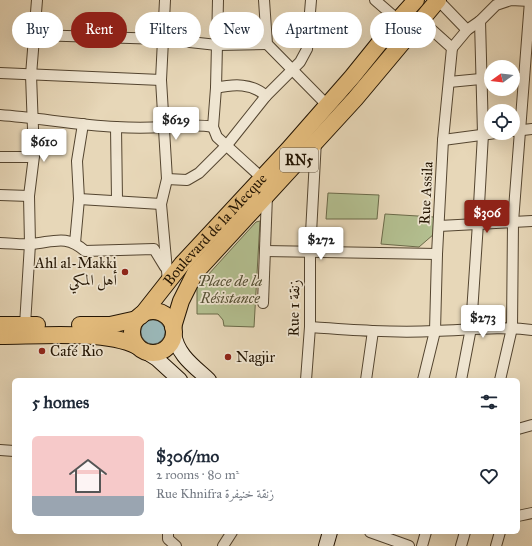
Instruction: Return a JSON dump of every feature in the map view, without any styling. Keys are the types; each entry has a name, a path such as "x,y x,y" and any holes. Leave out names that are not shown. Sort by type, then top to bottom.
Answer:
{"main road":[{"name":"Boulevard de la Mecque","path":"405,12 416,0"},
{"name":"Boulevard de la Mecque","path":"429,12 438,0"},
{"name":"Boulevard de la Mecque","path":"139,317 167,276 182,264 262,178 352,77 375,48"},
{"name":"Boulevard de la Mecque","path":"174,330 181,301 195,273 355,98 399,48"},
{"path":"0,325 110,325 139,317 147,312 160,313 171,321 174,330"},
{"name":"RN5","path":"139,317 132,329 134,341 142,349 157,353 167,348 171,344 174,330"},
{"path":"0,336 106,337 126,340 142,349"}],"street":[{"path":"36,12 37,0"},
{"path":"164,12 165,0"},
{"path":"218,0 218,12"},
{"path":"264,0 267,44 327,105"},
{"path":"167,179 182,181 193,178 226,145 266,96 300,62 307,49 311,0"},
{"path":"375,0 389,12"},
{"path":"438,0 467,30"},
{"path":"436,34 452,48 467,30 480,21 496,5 511,0 531,2 520,104"},
{"path":"480,21 484,60"},
{"path":"63,36 135,38"},
{"path":"26,325 30,244 29,196 34,156 31,75 34,48"},
{"path":"162,48 161,80 167,179 161,204 167,276"},
{"path":"217,48 213,127 217,137 262,178"},
{"name":"Rue Assila","path":"424,378 435,332 437,254 440,226 443,140 452,48"},
{"path":"0,73 161,80"},
{"path":"449,82 484,78"},
{"path":"216,88 231,85 256,88 266,96"},
{"path":"461,378 471,328 485,96"},
{"path":"0,116 66,124 116,127 165,127 182,125 213,127"},
{"path":"75,243 78,199 77,155 83,124"},
{"path":"116,127 117,200"},
{"path":"520,130 532,129"},
{"path":"443,140 482,134"},
{"name":"Rue 1 زنقة","path":"306,378 310,327 310,252 316,140"},
{"path":"500,378 512,328 516,140"},
{"path":"0,157 34,156"},
{"path":"0,195 29,196"},
{"path":"264,303 267,195"},
{"path":"78,199 117,200 161,204"},
{"path":"440,226 532,221"},
{"path":"0,243 30,244 55,240 75,243 85,251 154,250 167,276"},
{"path":"265,251 437,254"},
{"path":"310,327 373,331 435,332 471,328 512,328 532,330"},
{"path":"174,330 175,341 182,354 207,378"},
{"path":"366,378 373,331"},
{"path":"142,349 157,359 178,378"},
{"path":"520,428 532,425"},
{"path":"0,450 12,451"},
{"path":"520,515 532,512"},
{"path":"168,534 168,539 176,546"},
{"path":"223,546 231,534"},
{"path":"376,534 410,546"},
{"path":"422,546 425,534"},
{"path":"462,546 465,534"},
{"path":"496,546 499,534"}],"green space":[{"path":"328,193 379,195 377,219 326,219"},
{"path":"385,214 434,217 434,234 419,247 381,244"},
{"name":"Place de la Résistance","path":"260,221 254,327 224,326 223,320 218,314 197,314 197,287 256,222"}],"water":[{"path":"153,320 158,321 164,327 164,337 158,343 153,344 148,343 142,337 141,332 142,327 148,321"}],"place":[{"name":"Ahl al-Makki أهل المكي","path":"125,272"},
{"name":"Café Rio","path":"42,351"},
{"name":"Nagjir","path":"228,357"}]}
